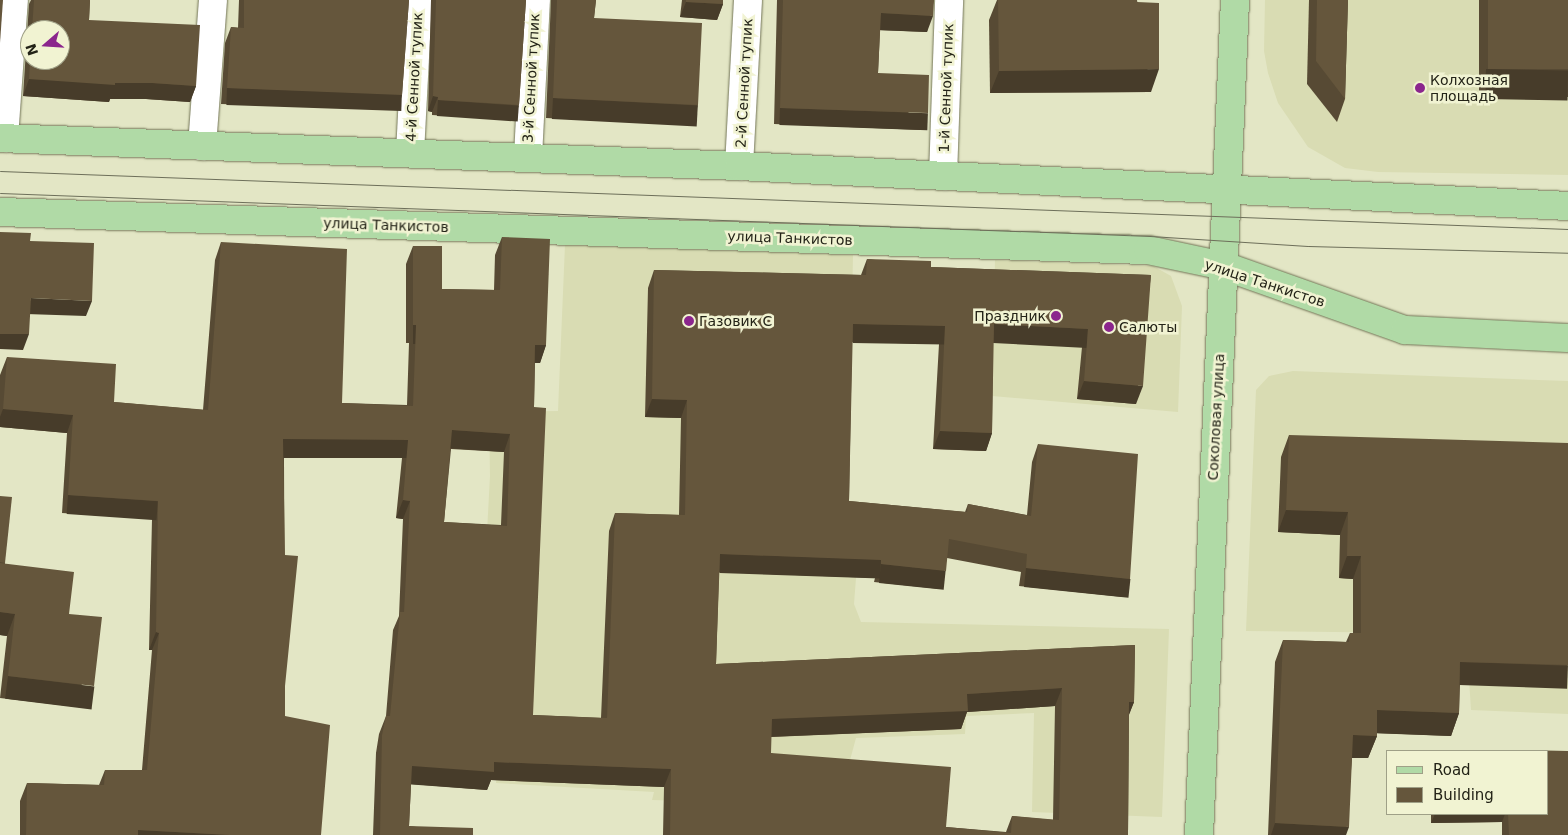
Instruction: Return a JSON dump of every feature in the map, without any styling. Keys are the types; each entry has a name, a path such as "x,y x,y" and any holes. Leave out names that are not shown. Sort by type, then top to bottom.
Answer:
{"main road":[{"name":"Соколовая улица","path":"1200,835 1235,0"},
{"path":"2,138 739,166 1568,206"},
{"name":"улица Танкистов","path":"0,212 1148,250 1224,266 1404,330 1568,338"}],"street":[{"path":"2,138 14,0"},
{"path":"202,146 213,0"},
{"name":"4-й Сенной тупик","path":"410,153 418,0"},
{"name":"3-й Сенной тупик","path":"528,157 536,0"},
{"name":"2-й Сенной тупик","path":"739,166 748,0"},
{"name":"1-й Сенной тупик","path":"943,176 949,0"}],"shaded area":[{"name":"Колхозная площадь","path":"1265,0 1568,0 1568,175 1378,172 1345,168 1308,147 1278,103 1268,73 1264,51"},
{"path":"565,245 853,255 848,515 861,514 854,604 861,622 1169,629 1162,817 1032,812 1034,713 966,716 965,734 856,738 838,805 652,800 654,792 496,783 500,732 481,645 490,476 489,412 558,411"},
{"path":"995,260 1153,266 1171,276 1182,306 1178,412 992,396"},
{"path":"1293,371 1568,381 1568,714 1471,710 1469,679 1420,633 1246,631 1256,390 1269,376"}],"building":[{"path":"0,0 3,0 0,43"},
{"path":"34,0 90,0 89,20 200,25 196,86 152,83 115,83 115,85 29,79 29,70 70,70 70,20 33,20"},
{"path":"244,0 409,0 402,95 227,88 231,27 244,28"},
{"path":"436,0 526,0 519,105 438,100 438,97 433,96"},
{"path":"557,0 596,0 594,18 702,23 698,105 553,98"},
{"path":"686,0 723,0 723,4 686,2"},
{"path":"783,0 934,0 933,16 881,13 878,73 929,75 928,113 780,108"},
{"path":"998,0 1137,0 1137,2 1159,3 1159,69 999,71"},
{"path":"1317,0 1348,0 1345,99 1316,61"},
{"path":"1488,0 1568,0 1568,69 1488,69"},
{"path":"0,232 31,233 30,241 94,243 92,301 31,298 29,334 0,334"},
{"path":"502,237 550,239 546,345 535,345 534,407 546,408 533,715 607,718 615,513 685,515 687,400 652,399 654,270 866,275 867,259 931,261 931,267 1151,275 1143,386 1084,381 1088,329 994,324 992,433 940,431 945,326 853,324 849,501 967,512 968,504 1031,516 1038,444 1138,454 1130,579 1026,568 1027,554 949,539 946,571 881,564 881,560 720,554 716,664 1135,645 1134,702 1129,702 1128,835 670,835 671,769 494,762 494,772 412,766 409,826 473,828 473,835 380,835 382,735 386,716 390,716 400,612 404,612 410,501 403,500 408,440 283,439 285,555 298,556 285,686 285,716 330,725 321,835 230,835 138,830 138,835 26,835 27,783 104,785 105,770 147,770 159,633 156,632 158,501 68,495 73,415 3,409 7,357 116,364 114,402 208,410 221,242 347,249 342,403 413,406 416,325 413,325 413,246 442,246 442,289 500,290","holes":["452,430 510,434 507,526 444,522","1062,688 1059,820 1012,816 1011,833 946,827 951,767 771,753 772,719 968,711 967,694"]},
{"path":"1289,435 1568,443 1568,665 1460,662 1459,713 1377,710 1377,736 1353,735 1349,827 1275,823 1283,640 1349,642 1350,633 1361,633 1361,556 1347,556 1348,512 1286,510"},
{"path":"0,496 12,497 5,563 0,562"},
{"path":"0,563 74,572 69,614 102,617 94,686 8,676 15,614 0,612"},
{"path":"1548,751 1568,751 1568,835 1509,835 1508,815 1548,815"}],"tram line":[{"path":"0,171 1568,229"},
{"path":"0,193 1150,236 1308,246 1568,253"}],"place":[{"name":"Колхозная площадь","path":"1420,88"},
{"name":"Праздник","path":"1056,316"},
{"name":"Газовик С","path":"689,321"},
{"name":"Салюты","path":"1109,327"}]}
